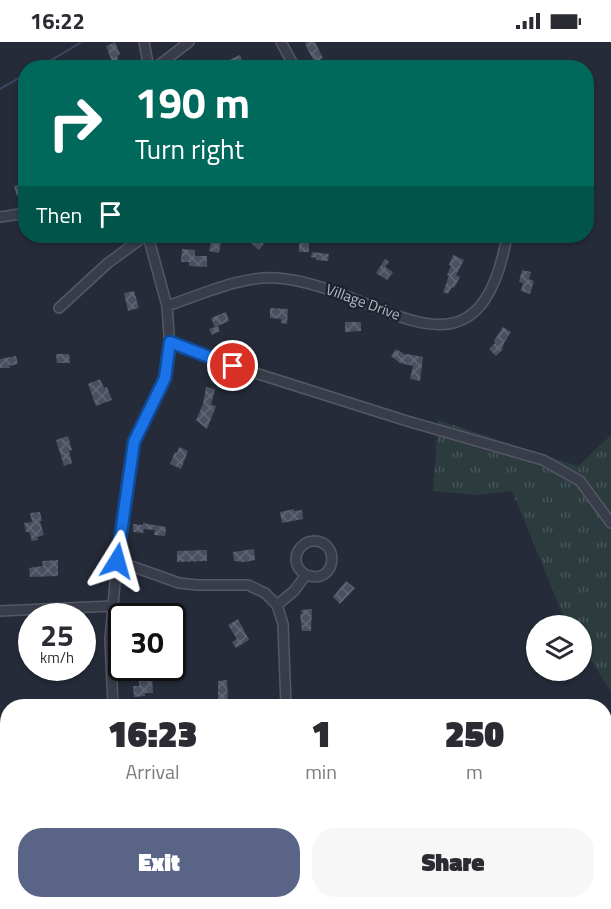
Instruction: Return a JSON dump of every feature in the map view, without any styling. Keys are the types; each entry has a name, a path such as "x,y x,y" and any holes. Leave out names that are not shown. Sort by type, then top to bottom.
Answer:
{"street":[{"path":"144,42 147,60"},
{"path":"165,60 189,42"},
{"path":"281,42 291,60"},
{"path":"0,218 18,215"},
{"path":"59,308 108,263 136,243"},
{"path":"113,603 134,442 165,378 170,342 167,306 148,243"},
{"name":"Village Drive","path":"167,306 247,280 279,278 320,286 422,323 448,325 465,319 484,302 492,287 505,243"},
{"path":"170,342 233,366 407,421 543,460 579,481 611,523"},
{"path":"321,542 331,553 331,565 321,576 306,575 296,563 297,552 305,543 321,542"},
{"path":"117,561 179,583 248,585 265,593 277,605 283,624 285,699"},
{"path":"277,605 294,591 306,575"},
{"path":"0,611 108,606"},
{"path":"112,681 113,699"}],"green space":[{"path":"438,420 578,466 611,435 611,692 592,662 592,615 563,615 512,491 478,495 433,491"}],"building":[{"path":"115,42 120,54 117,56 119,60 111,60 106,46"},
{"path":"315,42 323,58 313,60 305,44"},
{"path":"240,55 242,60 229,60"},
{"path":"18,185 18,196 17,196 14,186"},
{"path":"211,243 221,243 219,253 209,251"},
{"path":"250,243 264,243 259,250"},
{"path":"299,243 309,243 309,252 299,252"},
{"path":"182,249 195,250 195,256 207,256 207,267 189,266 189,262 181,262"},
{"path":"312,252 329,254 328,261 316,260 311,257"},
{"path":"453,255 464,260 456,275 460,277 448,294 443,292"},
{"path":"385,259 389,262 385,267 393,272 387,280 376,273"},
{"path":"522,270 531,272 529,279 534,281 530,294 521,291 523,283 519,282"},
{"path":"134,291 139,308 128,311 124,293"},
{"path":"270,308 288,309 287,324 281,323 281,319 270,318"},
{"path":"226,312 229,321 218,326 220,331 212,335 209,329 215,327 211,318"},
{"path":"345,322 361,322 361,331 345,332"},
{"path":"503,327 511,332 502,350 496,356 489,349 495,343"},
{"path":"396,349 406,355 423,357 420,381 410,379 413,366 400,363 391,356"},
{"path":"56,354 69,354 70,363 57,363"},
{"path":"16,356 18,364 9,366 10,368 0,368 0,359"},
{"path":"100,379 104,388 107,387 112,400 96,406 88,384"},
{"path":"206,387 215,389 211,405 216,406 207,429 196,420 203,404"},
{"path":"68,436 72,450 69,451 72,463 64,466 56,440"},
{"path":"179,447 188,451 181,469 170,464"},
{"path":"294,509 294,511 302,510 303,519 282,523 280,512"},
{"path":"40,512 44,535 32,541 29,532 26,532 24,523 32,522 30,513"},
{"path":"143,523 166,527 165,536 154,535 155,530 144,529 143,533 133,532 133,524 143,525"},
{"path":"254,549 255,560 234,561 233,552"},
{"path":"207,550 207,561 177,562 177,551"},
{"path":"58,560 58,576 30,577 29,568 43,566 42,561"},
{"path":"346,581 355,588 340,604 333,597"},
{"path":"312,609 311,631 302,631 301,610"},
{"path":"238,619 249,640 236,648 232,642 237,639 228,625"},
{"path":"227,680 228,699 218,699 218,681"},
{"path":"139,681 152,681 153,693 134,697 133,686 139,686"}],"waterway":[{"path":"51,60 80,43"},
{"path":"0,89 18,79"}],"route":[{"path":"117,561 134,442 165,378 170,342 233,366"}]}
